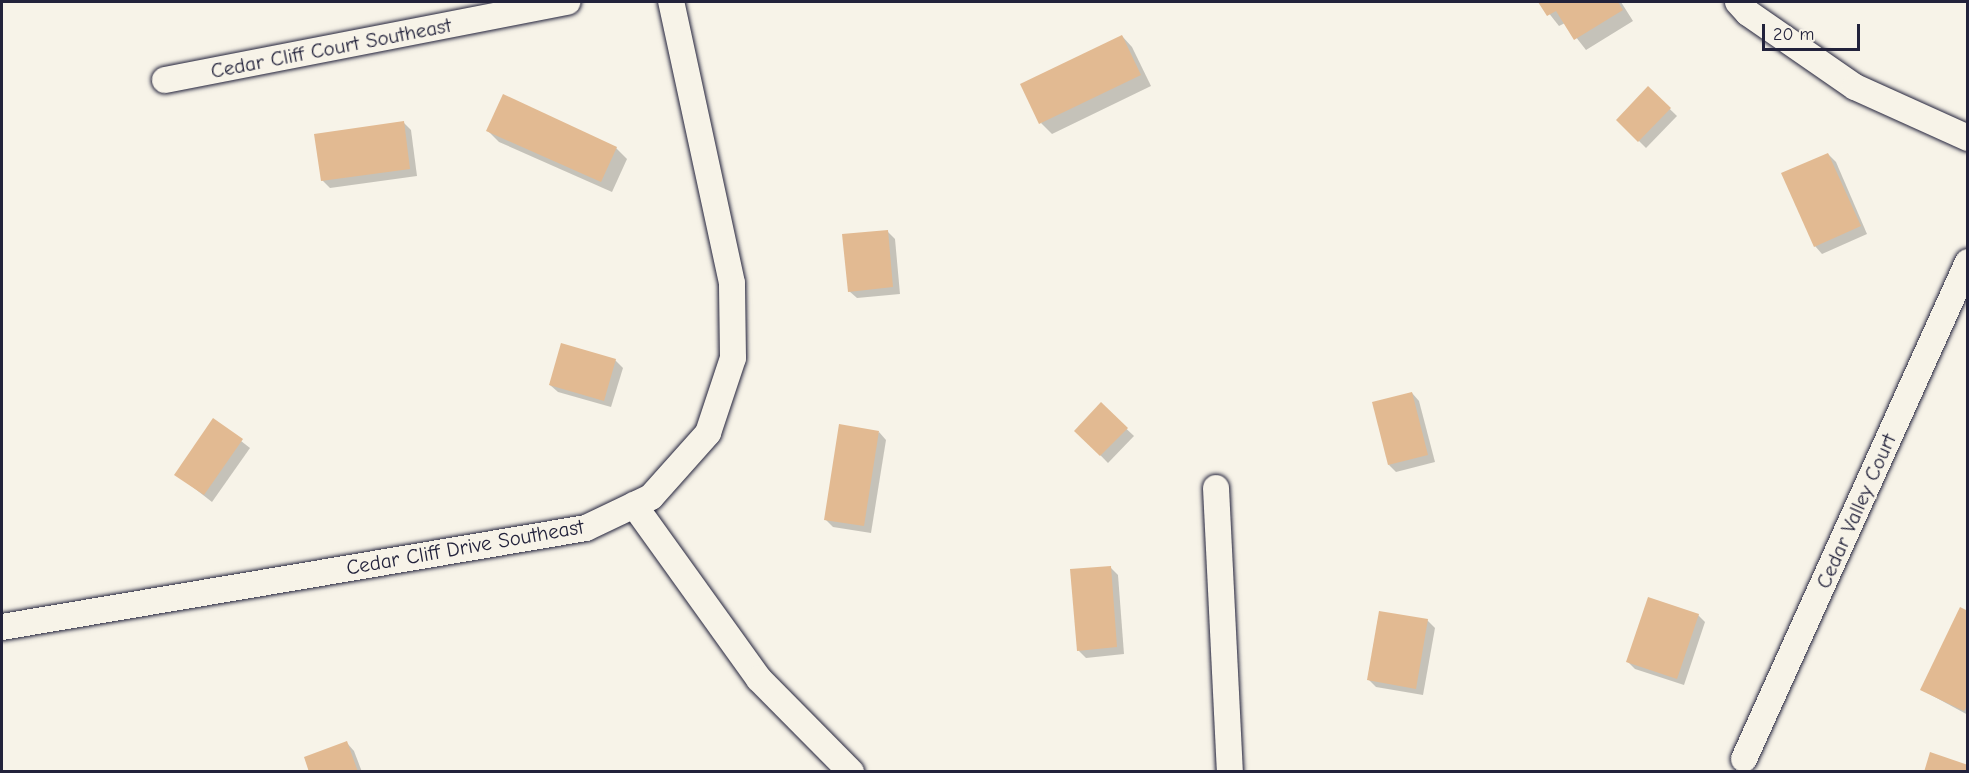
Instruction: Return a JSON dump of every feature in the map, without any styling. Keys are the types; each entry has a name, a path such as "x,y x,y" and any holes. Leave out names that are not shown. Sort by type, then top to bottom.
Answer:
{"street":[{"name":"Cedar Cliff Court Southeast","path":"165,80 568,2"},
{"name":"Cedar Cliff Drive Southeast","path":"2,627 586,528 651,497 708,433 733,358 732,283 671,2"},
{"path":"1738,2 1748,13 1855,87 1968,138"},
{"name":"Cedar Valley Court","path":"1744,759 1968,262"},
{"path":"1216,488 1230,771"},
{"path":"634,505 759,679 851,771"}],"building":[{"path":"1538,2 1618,2 1623,10 1574,40 1556,11 1547,16"},
{"path":"1122,35 1141,75 1039,124 1020,84"},
{"path":"1648,86 1671,108 1638,142 1616,120"},
{"path":"503,94 617,147 601,182 486,131"},
{"path":"404,121 410,169 321,181 314,134"},
{"path":"1828,153 1861,226 1814,247 1781,173"},
{"path":"888,230 893,287 848,292 842,234"},
{"path":"561,343 616,359 604,401 549,385"},
{"path":"1412,392 1428,455 1388,465 1372,402"},
{"path":"1101,402 1128,428 1100,456 1074,431"},
{"path":"213,418 243,439 204,495 174,475"},
{"path":"839,424 879,431 864,526 824,520"},
{"path":"1111,566 1117,647 1077,651 1070,569"},
{"path":"1648,597 1699,614 1677,679 1626,662"},
{"path":"1960,607 1968,611 1968,704 1964,711 1920,690"},
{"path":"1379,611 1428,619 1416,689 1367,680"},
{"path":"347,741 358,772 309,772 304,757"},
{"path":"1930,752 1968,765 1968,772 1924,772"}]}
